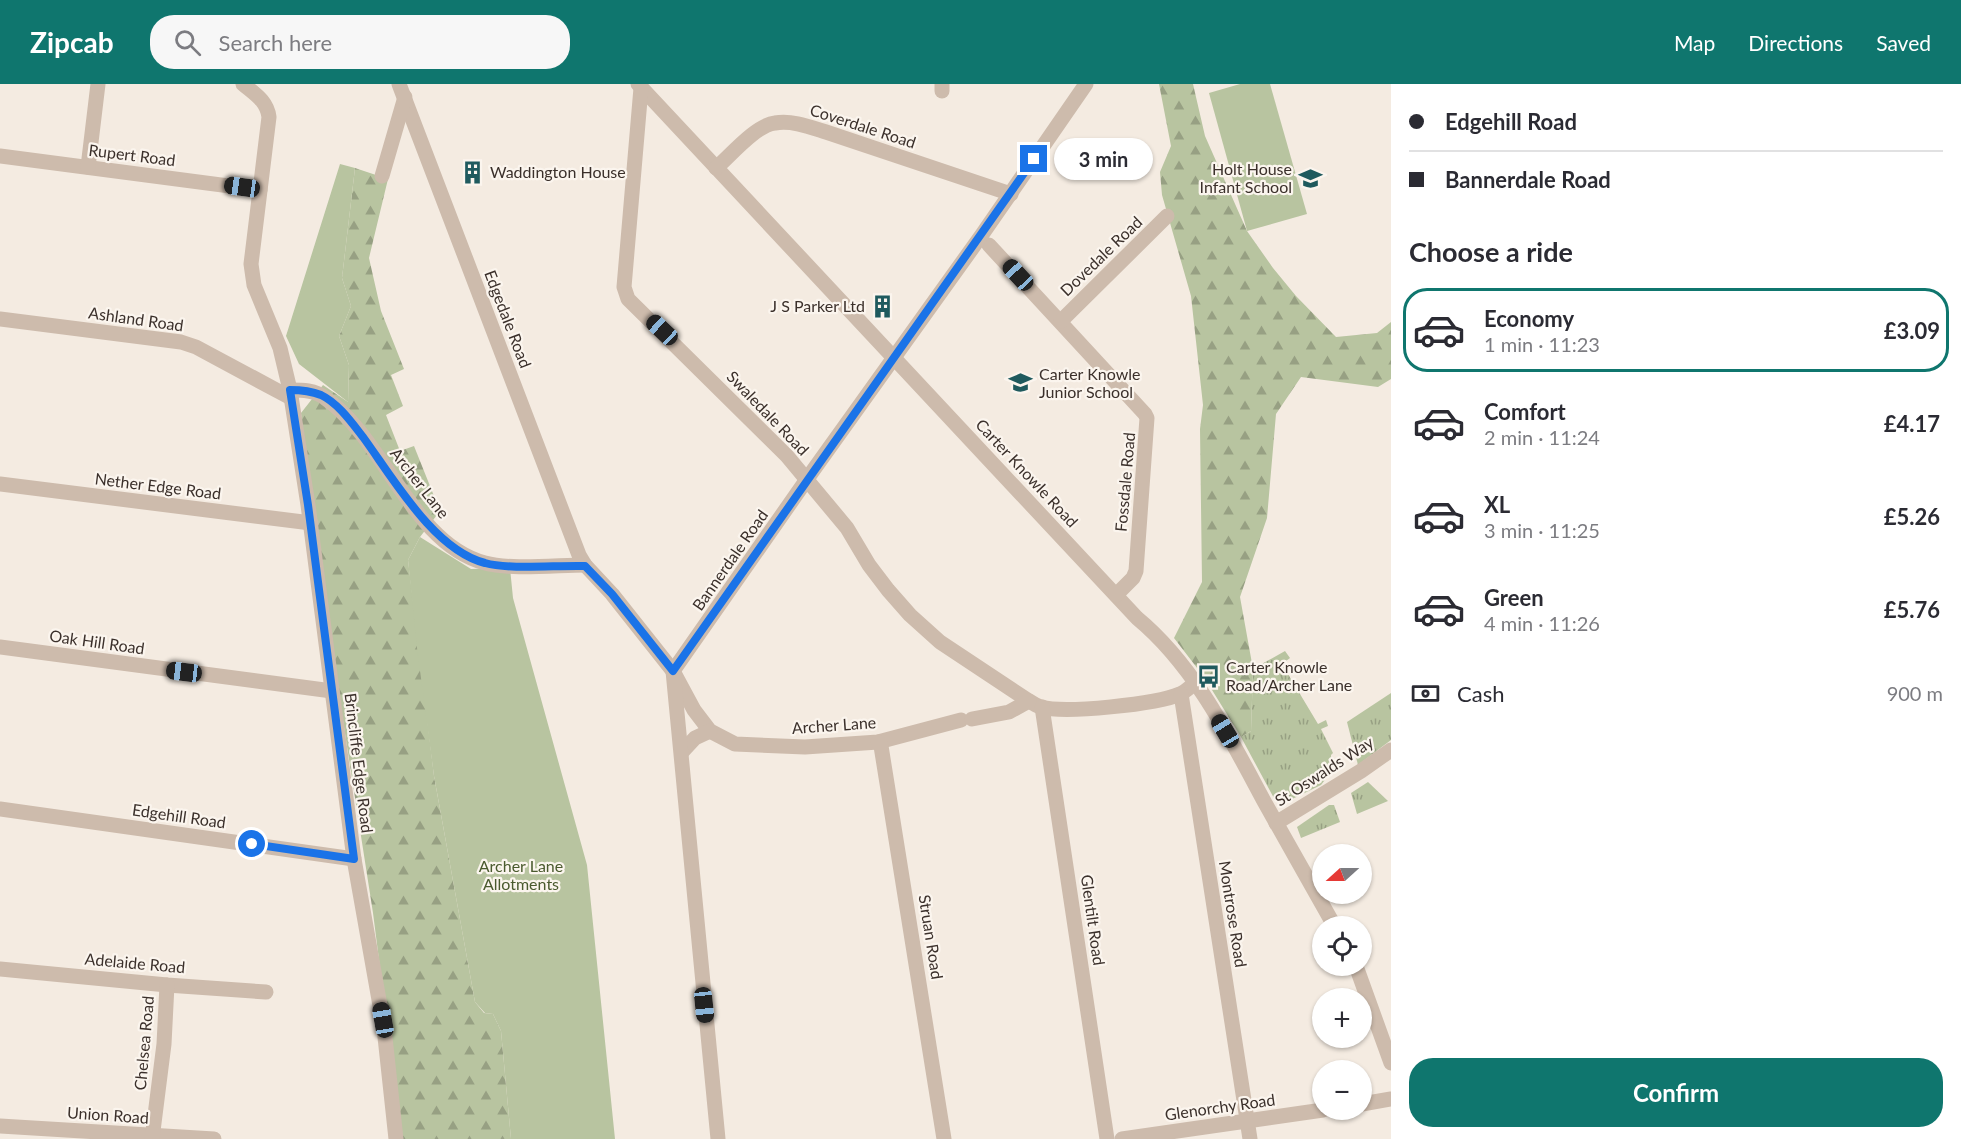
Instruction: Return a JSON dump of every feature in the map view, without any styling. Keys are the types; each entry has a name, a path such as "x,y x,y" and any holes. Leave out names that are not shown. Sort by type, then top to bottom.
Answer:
{"street":[{"path":"88,167 98,84"},
{"name":"Brincliffe Edge Road","path":"243,84 262,99 268,109 269,117 251,264 254,285 280,348 291,394 311,523 354,859 384,1028 396,1139"},
{"name":"Bannerdale Road","path":"673,671 1011,194 1086,84"},
{"name":"Carter Knowle Road","path":"639,86 1137,618 1152,630 1195,683 1234,747 1329,916"},
{"name":"Swaledale Road","path":"639,86 624,287 628,298 787,456 847,528 869,565 910,615 940,642 1035,704"},
{"path":"382,176 402,90"},
{"name":"Edgedale Road","path":"402,90 585,566"},
{"name":"Coverdale Road","path":"716,168 763,126 776,122 795,123 1011,194"},
{"name":"Rupert Road","path":"0,156 260,190"},
{"name":"Dovedale Road","path":"1061,321 1167,216"},
{"name":"Fossdale Road","path":"989,245 1061,321 1147,418 1136,571 1133,578 1116,595"},
{"name":"Ashland Road","path":"0,319 181,342 196,347 291,394"},
{"name":"Archer Lane","path":"291,394 310,391 324,396 348,418 419,514 453,548 485,563 506,566 585,566 612,594 673,671 694,710 710,731 735,744 805,747 878,742 1035,704 1068,709 1111,707 1181,694 1195,683"},
{"name":"Nether Edge Road","path":"0,484 311,523"},
{"name":"Oak Hill Road","path":"0,647 332,691"},
{"path":"673,671 718,1139"},
{"name":"Montrose Road","path":"1181,694 1250,1139"},
{"name":"Glentilt Road","path":"1035,704 1107,1139"},
{"path":"682,752 695,738 710,731"},
{"name":"Struan Road","path":"878,742 881,746 901,860 944,1139"},
{"name":"St Oswalds Way","path":"1276,823 1352,777 1391,750"},
{"name":"Edgehill Road","path":"0,809 354,859"},
{"name":"Adelaide Road","path":"0,969 266,992"},
{"path":"1360,976 1391,1062"},
{"name":"Chelsea Road","path":"153,1138 164,1044 167,985"},
{"path":"1372,1102 1391,1099"},
{"name":"Glenorchy Road","path":"1122,1139 1312,1112"},
{"name":"Union Road","path":"0,1126 153,1138 214,1139"}],"green space":[{"path":"1159,84 1193,84 1205,136 1247,231 1296,296 1336,337 1377,333 1391,322 1391,379 1378,387 1301,377 1276,414 1267,518 1240,597 1253,669 1251,731 1241,737 1204,677 1174,638 1202,582 1200,429 1203,405 1191,296 1162,195 1160,172 1171,146"},
{"path":"1240,84 1270,84 1307,214 1247,231 1209,93"},
{"path":"340,164 355,168 342,278 351,306 339,336 349,365 348,402 299,364 286,336"},
{"path":"355,168 388,179 369,258 381,311 404,369 391,375 403,406 386,415 400,451 414,446 440,511 420,537 408,560 434,776 475,1002 484,1013 493,1014 501,1031 511,1139 402,1139 373,913 313,528 301,413 323,385 348,402 349,365 339,336 351,306 342,278"},
{"name":"Archer Lane Allotments","path":"420,537 471,569 510,568 513,598 587,865 615,1139 511,1139 501,1031 493,1014 485,1013 475,1002 434,776 408,560"},
{"path":"1285,651 1290,658 1282,664 1318,724 1326,720 1328,726 1321,729 1333,753 1331,772 1321,785 1282,804 1276,802 1241,737 1251,731 1253,669"},
{"path":"1391,693 1391,740 1358,765 1347,722"},
{"path":"1368,782 1388,801 1357,814 1351,793"},
{"path":"1329,805 1334,805 1340,822 1301,838 1297,827"}],"place":[{"name":"Waddington House","path":"472,172"},
{"name":"Holt House Infant School","path":"1310,178"},
{"name":"J S Parker Ltd","path":"883,306"},
{"name":"Carter Knowle Junior School","path":"1021,383"},
{"name":"Carter Knowle Road/Archer Lane","path":"1208,676"}],"route":[{"path":"252,844 354,859 308,505 290,390 310,391 324,396 348,418 419,514 453,548 485,563 506,566 585,566 612,594 673,671 1034,159"}]}
